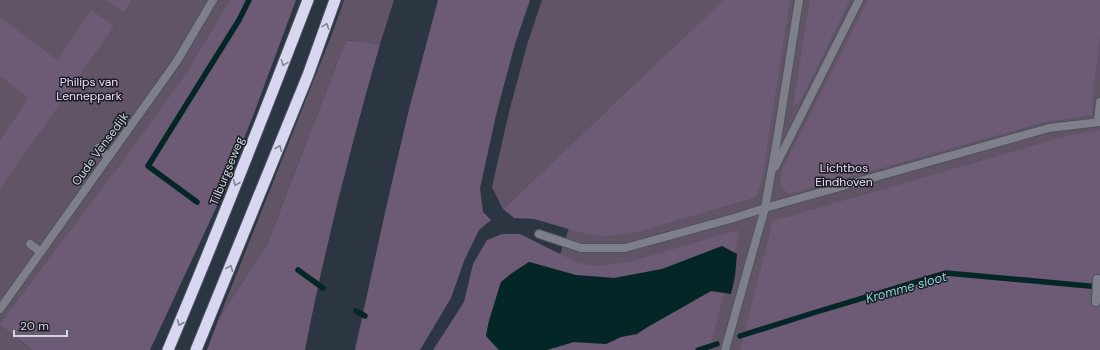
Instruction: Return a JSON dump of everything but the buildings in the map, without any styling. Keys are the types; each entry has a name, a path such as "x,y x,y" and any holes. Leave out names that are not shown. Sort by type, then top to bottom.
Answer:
{"highway":[{"name":"Tilburgseweg","path":"168,350 308,0"},
{"path":"196,350 302,90 335,0"}],"street":[{"name":"Oude Vensedijk","path":"0,309 177,61 214,0"},
{"path":"725,350 765,208 799,0"},
{"path":"771,174 859,0"},
{"path":"539,234 581,248 626,248 1049,128 1099,122 1100,102"},
{"path":"98,148 109,157"},
{"path":"30,244 41,252"},
{"path":"1096,302 1097,279"}],"green space":[{"name":"Philips van Lenneppark","path":"0,0 236,0 192,94 12,334 32,350 0,350"},
{"path":"106,0 131,0 124,12"},
{"path":"230,0 296,0 253,116 216,208 150,350 32,350 0,324 132,149 188,71"},
{"path":"344,0 394,0 380,44 346,40 267,244 219,318 332,34"},
{"path":"438,0 530,0 515,44 497,111 480,188 483,212 491,220 479,230 464,261 451,298 420,350 355,350 409,109"},
{"name":"Lichtbos Eindhoven","path":"542,0 1100,0 1100,350 528,350 609,109 503,209 492,187 509,112 527,45"},
{"path":"723,0 790,0 762,180 756,197 641,231 608,236 590,235 534,219 514,218 503,209 706,17"},
{"path":"810,0 850,0 799,103 793,106"},
{"path":"868,0 1100,0 1100,36 1092,115 1045,122 789,194 781,187 780,179 782,170"},
{"path":"91,10 114,26 0,189 0,140 29,98 0,76 0,17 57,60"},
{"path":"346,40 380,44 339,196 305,350 207,350 219,318 267,244"},
{"path":"1100,130 1100,350 740,350 773,221 1071,135"},
{"path":"739,230 735,253 722,246 662,269 614,278 576,275 529,262 501,282 486,336 499,350 433,350 464,302 473,264 487,240 502,234 520,234 578,263 598,266 629,262"},
{"path":"711,291 724,293 709,350 548,350 574,342 606,344 621,337 637,334"}],"shaded area":[{"path":"722,246 737,254 735,276 731,294 711,291 637,334 621,337 606,344 574,342 547,350 499,350 486,336 501,282 529,262 576,275 614,278 662,269"}],"waterway":[{"path":"197,202 148,166 239,20 249,0"},
{"path":"298,270 323,288"},
{"name":"Kromme sloot","path":"740,336 946,273 1100,287"},
{"name":"Kromme sloot","path":"356,311 365,316"},
{"name":"Kromme sloot","path":"698,350 717,344"}]}
